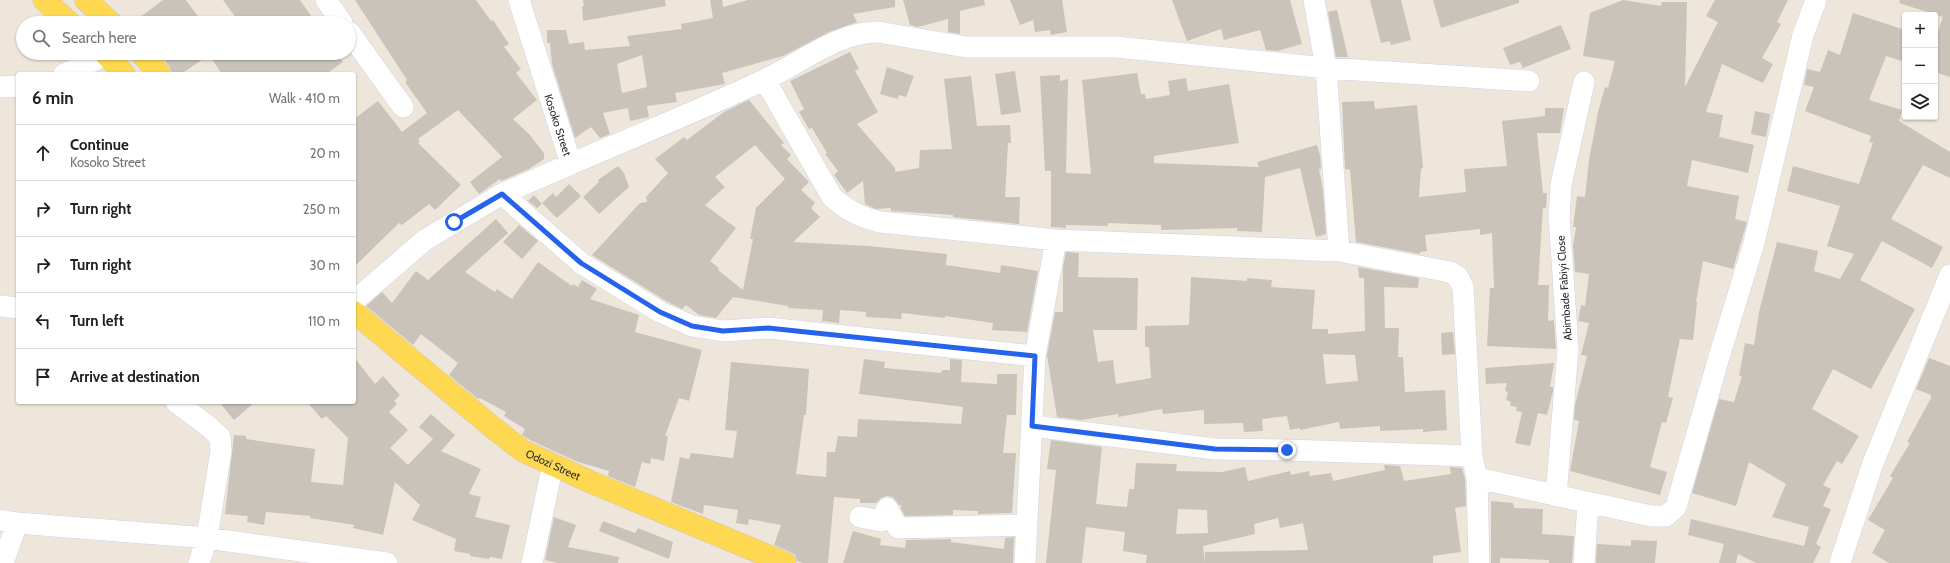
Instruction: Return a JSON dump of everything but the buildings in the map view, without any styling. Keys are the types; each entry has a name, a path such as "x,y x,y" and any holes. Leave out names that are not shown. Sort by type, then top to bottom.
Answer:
{"main road":[{"path":"44,0 62,16"},
{"path":"86,0 103,16"},
{"path":"111,60 122,72"},
{"path":"147,60 158,72"},
{"name":"Odozi Street","path":"356,314 523,451 593,483 785,563"}],"street":[{"path":"326,0 337,16"},
{"name":"Kosoko Street","path":"356,298 425,240 502,194 571,164 519,0"},
{"path":"1314,0 1326,68 1339,251"},
{"path":"1477,478 1650,516 1666,516 1676,507 1714,372 1754,243 1803,35 1816,0"},
{"path":"571,164 765,80 847,37 864,32 878,32 966,47 1116,47 1326,68 1529,81"},
{"path":"356,42 403,107"},
{"path":"68,72 93,60"},
{"path":"765,80 832,197 846,208 862,217 880,222 1056,240 1339,251 1440,269 1450,272 1458,277 1463,287 1472,456 1477,478 1479,563"},
{"name":"Abimbade Fabiyi Close","path":"1556,496 1568,349 1559,216 1561,185 1584,82"},
{"path":"0,87 16,86"},
{"path":"502,194 581,263 660,312 692,326 723,331 768,328 1035,356"},
{"path":"1025,563 1035,356 1056,240"},
{"path":"1840,563 1873,463 1950,275"},
{"path":"0,306 16,308"},
{"path":"179,404 220,437 221,451 207,538 199,563"},
{"path":"1032,426 1215,449 1472,456"},
{"path":"532,563 553,464"},
{"path":"1584,563 1588,503"},
{"path":"860,517 881,521 887,508 898,528 1027,525"},
{"path":"3,563 9,522 207,538 387,563"}],"route":[{"path":"454,222 502,194 581,263 660,312 692,326 723,331 768,328 1035,356 1032,426 1215,449 1287,450"}]}
